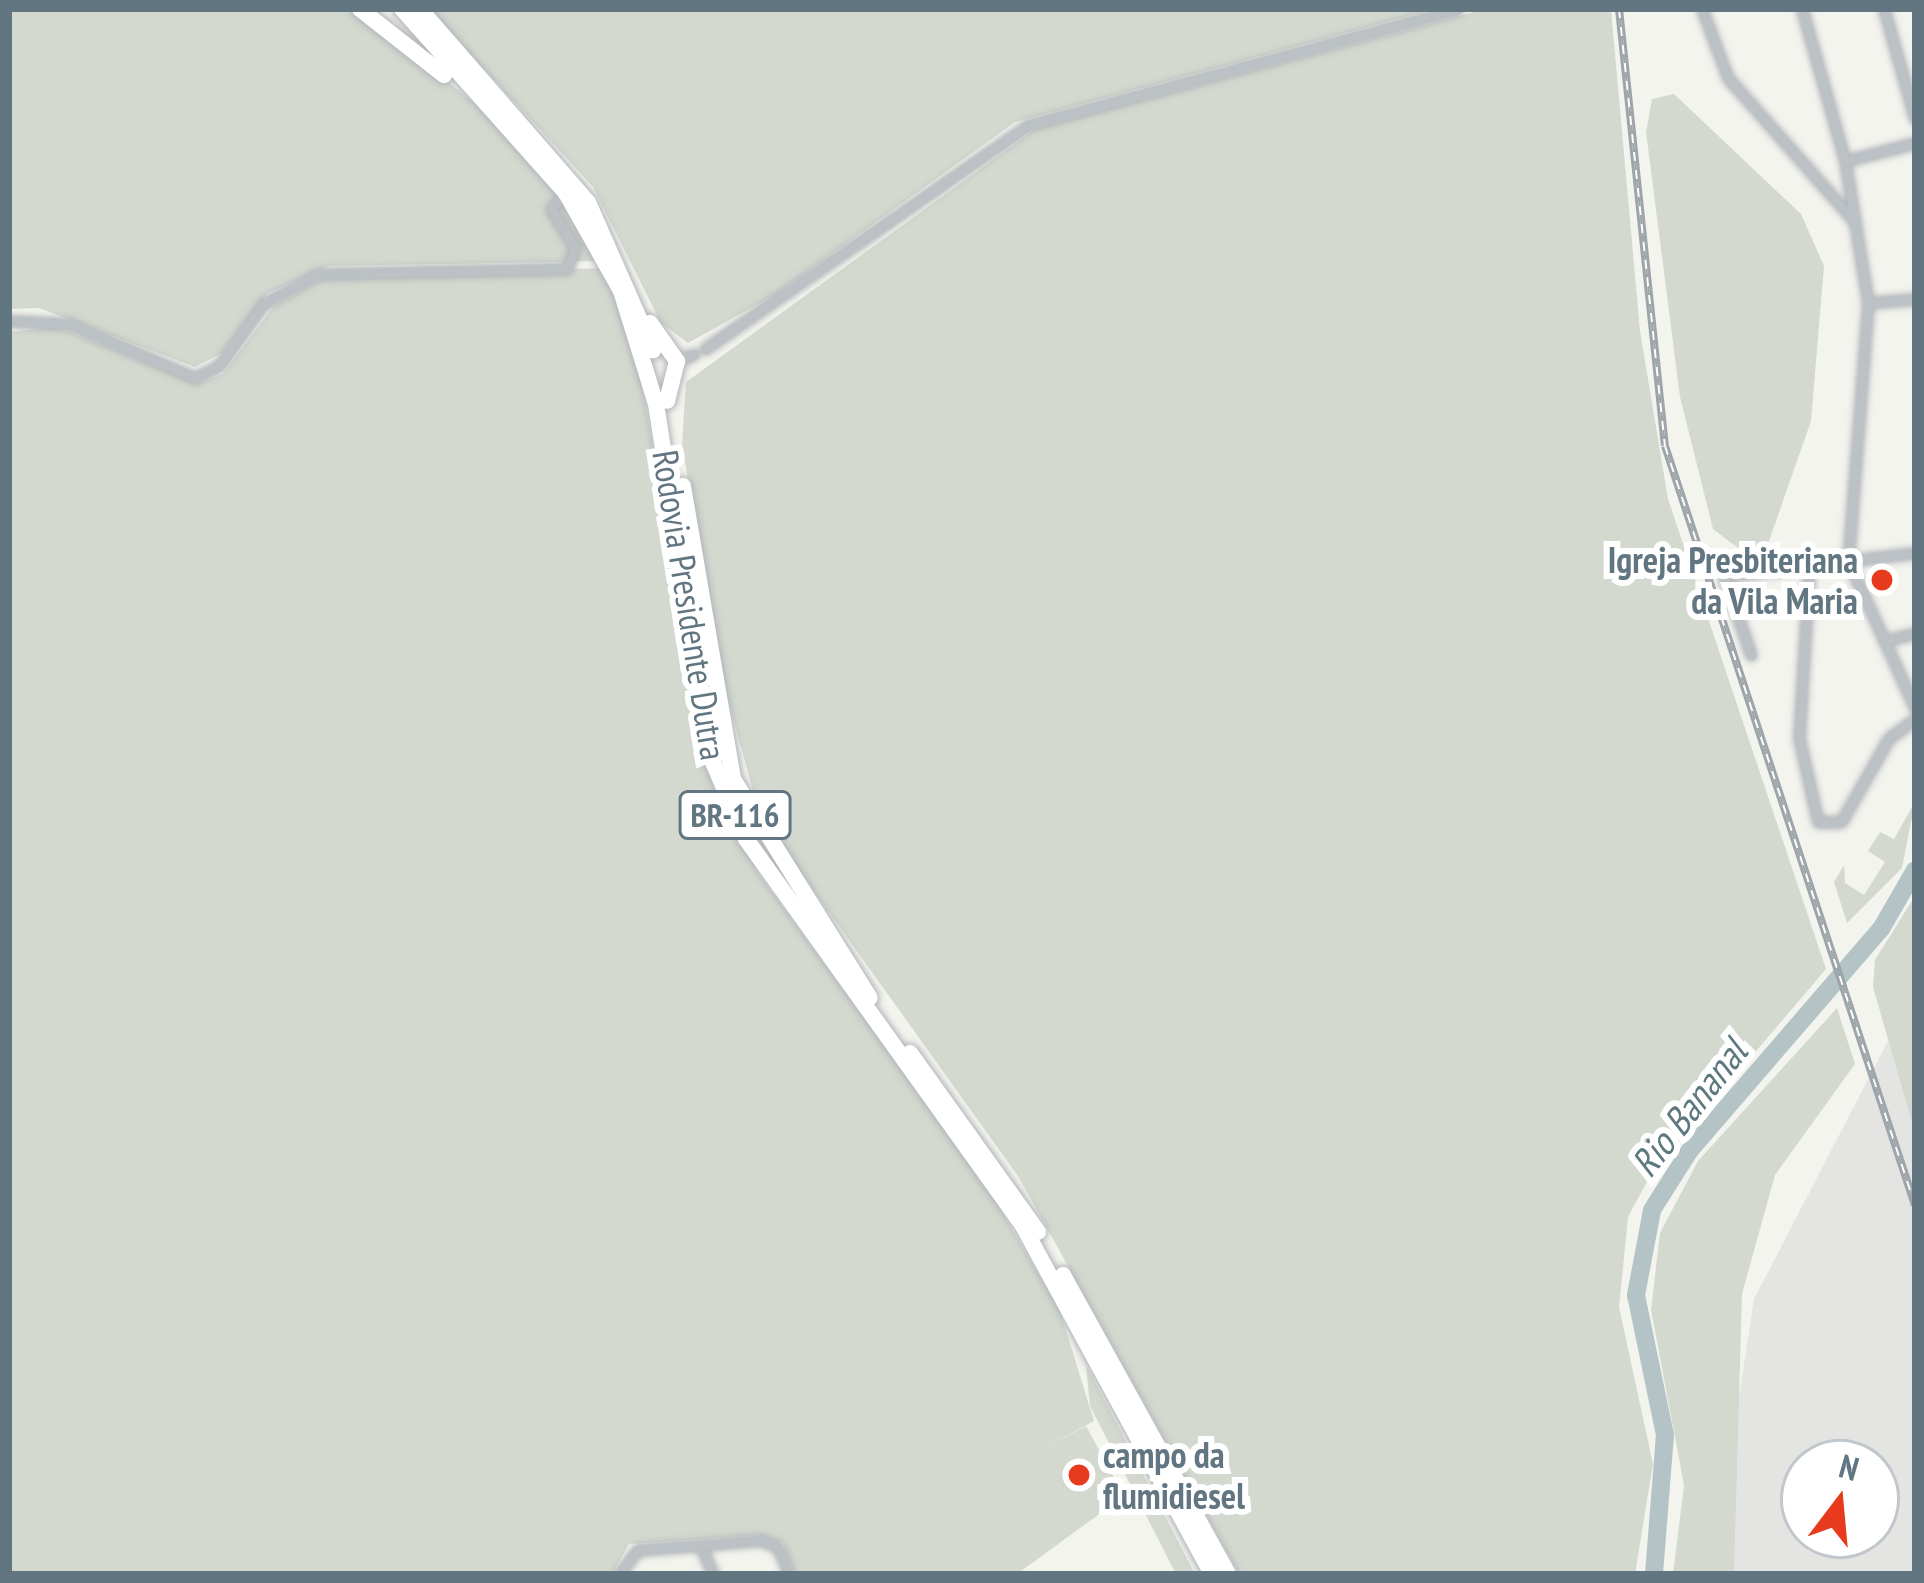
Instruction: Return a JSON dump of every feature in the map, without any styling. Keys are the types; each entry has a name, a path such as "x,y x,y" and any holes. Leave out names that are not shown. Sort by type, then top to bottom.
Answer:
{"highway":[{"path":"360,9 487,105"},
{"name":"Rodovia Presidente Dutra","path":"402,9 566,193 608,262 651,382 707,731 731,807 782,896 1024,1228 1212,1574"},
{"name":"Rodovia Presidente Dutra","path":"420,9 588,202 643,312 667,401 718,721 745,806 1017,1195 1228,1574"},
{"path":"643,312 692,355 667,401"},
{"path":"1195,1544 1199,1574"}],"street":[{"path":"692,355 1029,125 1458,9"},
{"path":"1702,9 1728,78 1859,227"},
{"path":"1802,9 1846,161 1868,303 1848,561 1915,708"},
{"path":"1884,9 1915,119"},
{"path":"1846,161 1915,143"},
{"path":"9,321 69,324 195,378 219,366 263,304 319,274 567,269 574,248 551,209 566,193"},
{"path":"1868,303 1915,299"},
{"path":"1751,655 1724,575 1809,570 1915,554"},
{"path":"1809,570 1798,738 1818,823 1841,822 1889,738 1915,719"},
{"path":"1884,641 1915,633"},
{"path":"619,1574 638,1550 765,1540 783,1557 789,1574"},
{"path":"701,1546 713,1574"}],"shaded area":[{"path":"9,9 356,9 477,105 554,187 600,261 328,266 268,293 222,353 195,367 39,308 9,309"},
{"path":"429,9 1434,9 1015,122 776,294 688,343 661,323 593,187"},
{"path":"1611,9 1640,331 1668,499 1826,969 1650,1176 1628,1217 1619,1307 1653,1464 1635,1574 1239,1574 1018,1176 760,816 720,671 682,444 686,382 1037,128 1478,11"},
{"path":"1674,94 1801,214 1824,266 1811,421 1769,541 1751,558 1713,529 1680,397 1646,132 1652,99"},
{"path":"604,268 639,369 712,784 758,873 985,1183 1060,1311 1094,1421 1033,1454 1086,1426 1124,1496 1017,1574 795,1574 783,1543 758,1535 629,1544 612,1574 9,1574 9,332 57,327 198,383 223,374 274,306 327,277"},
{"path":"1915,802 1902,868 1847,923 1834,882 1844,865 1845,883 1864,895 1885,862 1868,851 1880,832 1894,839"},
{"path":"1915,896 1915,1133 1873,987 1875,960"},
{"path":"1915,989 1915,1574 1712,1574 1754,1299"},
{"path":"1837,1008 1855,1064 1775,1175 1742,1294 1734,1574 1673,1574 1684,1485 1651,1310 1660,1233 1698,1161"},
{"path":"1086,1365 1194,1574 1176,1574 1090,1406"}],"waterway":[{"name":"Rio Bananal","path":"1654,1574 1665,1435 1636,1295 1652,1210 1690,1150 1881,929 1915,870"}],"railway":[{"path":"1619,9 1665,446 1915,1205"}],"place":[{"name":"Igreja Presbiteriana da Vila Maria","path":"1882,580"},
{"name":"campo da flumidiesel","path":"1079,1475"}]}
